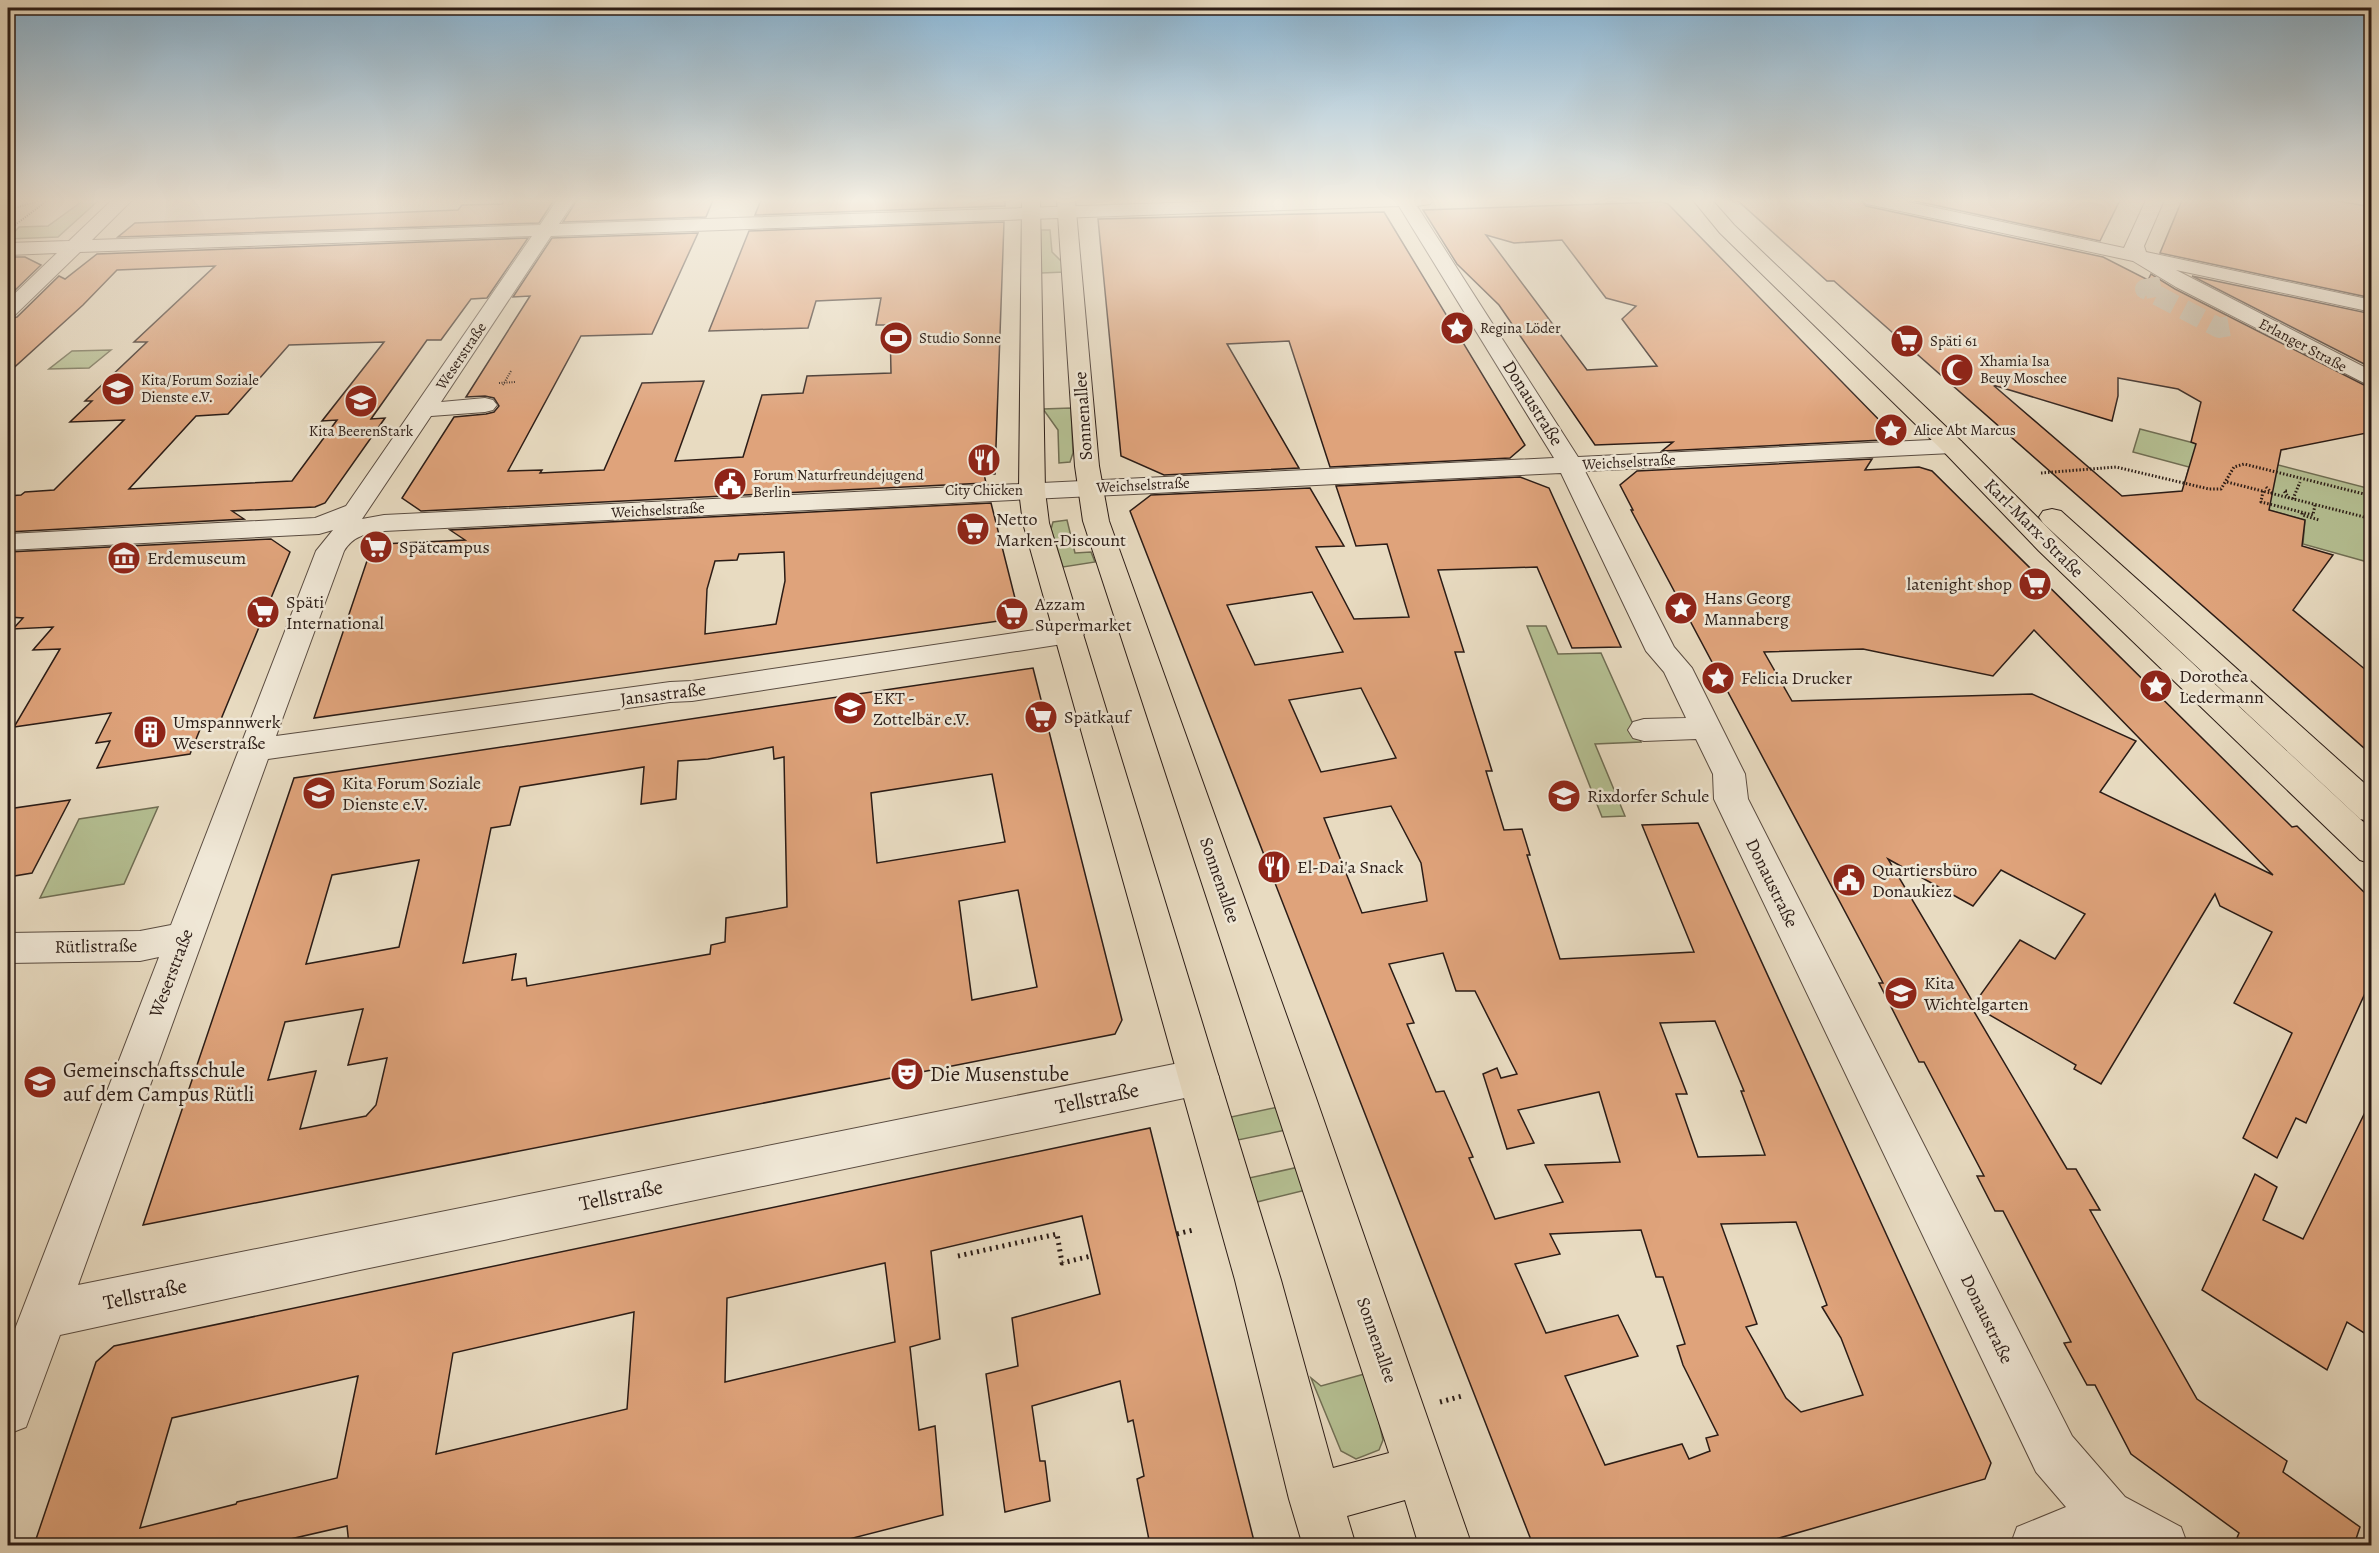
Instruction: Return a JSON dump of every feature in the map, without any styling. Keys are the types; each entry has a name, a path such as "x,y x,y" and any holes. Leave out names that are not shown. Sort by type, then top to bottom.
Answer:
{"main road":[{"path":"1032,272 1032,491 1036,523 1281,1361 1296,1432 1315,1499 1308,1543"},
{"name":"Sonnenallee","path":"1072,272 1089,488 1095,521 1446,1545"},
{"name":"Karl-Marx-Straße","path":"1774,272 1962,446 2372,810"},
{"name":"Karl-Marx-Straße","path":"1788,272 1962,446 2049,545 2372,851"},
{"path":"1315,1499 1421,1470"}],"street":[{"path":"8,311 48,272"},
{"name":"Weserstraße","path":"8,542 319,526 355,512 518,272"},
{"name":"Donaustraße","path":"1450,272 1560,446 1661,651 1677,668 1729,774 1731,799 2054,1454 2107,1515 2162,1545"},
{"name":"Erlanger Straße","path":"2166,272 2372,380"},
{"path":"2213,272 2372,306"},
{"path":"2161,286 2183,283"},
{"path":"2235,325 2259,321"},
{"path":"424,410 485,405"},
{"name":"Weichselstraße","path":"337,538 353,529 384,523 1962,446"},
{"name":"Weserstraße","path":"8,1409 184,937 330,551 337,538"},
{"name":"Jansastraße","path":"256,750 669,692 692,691 1069,634"},
{"path":"1644,730 1706,728"},
{"name":"Rütlistraße","path":"8,948 140,946 184,937"},
{"name":"Tellstraße","path":"44,1316 355,1249 1199,1077"},
{"path":"2036,1545 2067,1535 2107,1515"}],"path":[{"path":"2041,473 2116,467 2209,489 2221,489 2234,467 2244,464 2372,496"},
{"path":"2227,482 2372,519"},
{"path":"2291,499 2300,482"},
{"path":"2266,487 2273,494"},
{"path":"2291,499 2285,493 2288,490 2296,490"},
{"path":"2263,492 2261,502 2302,513 2313,515 2315,505"},
{"path":"2302,513 2302,516 2319,520"},
{"path":"1177,1234 1193,1230"},
{"path":"958,1256 1057,1234 1062,1263 1091,1256"},
{"path":"1439,1403 1462,1396"},
{"path":"1272,1545 1308,1543"}],"green space":[{"path":"111,350 89,368 49,369 72,351"},
{"path":"1071,408 1073,453 1070,462 1059,463 1058,430 1043,409"},
{"path":"2140,429 2371,489 2371,563 2303,544 2305,520 2184,487 2189,467 2133,452"},
{"path":"1067,520 1075,553 1091,552 1095,562 1063,567 1051,529 1053,522"},
{"path":"1527,626 1546,626 1558,654 1601,653 1641,742 1595,744 1625,816 1602,817"},
{"path":"158,807 124,884 40,898 79,819"},
{"path":"1278,1107 1286,1130 1238,1140 1231,1117"},
{"path":"1299,1167 1306,1190 1257,1202 1249,1178"},
{"path":"1368,1373 1383,1440 1379,1450 1356,1459 1341,1451 1311,1378 1321,1386"}],"building":[{"path":"8,272 33,272 8,297"},
{"path":"73,272 115,272 83,305 8,373 8,319 17,317 59,276 65,279"},
{"path":"208,272 504,272 487,298 471,299 441,340 427,340 371,419 385,418 325,503 315,507 232,511 244,519 8,532 8,496 54,490 124,420 70,422 92,401 85,401 147,342 134,342","holes":["384,342 322,421 337,420 292,481 129,489 196,416 228,414 289,345"]},
{"path":"529,272 680,272 652,334 581,336 508,471 542,470 540,473 604,470 642,383 704,381 675,461 743,457 762,395 803,393 807,376 891,373 890,325 876,325 881,298 816,301 808,328 709,331 732,272 1002,272 995,474 984,474 986,483 421,511 402,498 454,417 486,414 494,412 499,406 494,398 466,397 530,296 513,297"},
{"path":"1103,272 1421,272 1525,445 1510,458 1330,467 1289,341 1227,344 1299,468 1164,475 1121,456"},
{"path":"1466,272 1514,272 1587,370 1657,366 1622,319 1636,306 1606,298 1587,272 1735,272 1889,430 1883,440 1662,451 1673,442 1595,445 1499,305"},
{"path":"1818,272 2133,272 2148,280 2151,274 2175,289 2372,389 2372,432 2281,450 2269,510 2305,520 2302,546 2333,555 2293,610 2372,675 2372,755 1834,281 1827,281","holes":["2118,378 2178,389 2201,402 2191,442 2196,444 2182,491 2122,496 1993,385 2112,421 2118,396"]},
{"path":"2252,272 2372,272 2372,298"},
{"path":"2192,276 2372,314 2372,368"},
{"path":"1872,459 1865,470 1919,467 1932,471 2292,827 2297,826 2372,900 2372,978 2306,1123 2296,1118 2277,1158 2243,1138 2292,1033 2234,1003 2272,932 2220,906 2215,894 2101,1084 2074,1069 2076,1065 1969,1003 2067,1169 2076,1169 2100,1210 2090,1210 2197,1399 2287,1461 2283,1472 2360,1527 2354,1545 2234,1545 2239,1533 2131,1454 2095,1385 2087,1385 2064,1343 2071,1342 2003,1211 1995,1211 1977,1176 1984,1176 1924,1062 1919,1062 1879,983 1883,983 1631,510 1633,510 1620,485 1637,471","holes":["2034,630 2176,776 2273,875 2100,792 2136,741 2032,694 1792,701 1764,652 1863,649 1993,676","1888,859 1973,906 2001,870 2085,914 2055,959 2020,940 1974,1004"]},
{"path":"1520,477 1549,488 1621,647 1572,648 1537,567 1438,570 1464,652 1455,652 1492,771 1486,771 1504,830 1522,829 1530,855 1527,855 1560,959 1694,952 1642,825 1698,823 1991,1463 1985,1479 1755,1545 1533,1545 1130,511 1151,495 1310,488 1344,546 1316,547 1354,619 1409,617 1387,544 1356,546 1336,486","holes":["1312,592 1343,652 1255,665 1227,605","1361,688 1396,758 1321,772 1289,700","1391,806 1421,863 1427,901 1362,913 1324,818","1443,953 1456,991 1475,991 1517,1074 1501,1078 1497,1068 1483,1074 1507,1149 1534,1143 1518,1110 1599,1092 1620,1162 1545,1165 1563,1202 1495,1219 1469,1158 1473,1157 1444,1091 1436,1092 1407,1024 1414,1023 1389,964","1715,1021 1744,1091 1741,1091 1765,1155 1698,1157 1676,1094 1687,1094 1660,1023","1796,1222 1827,1305 1822,1307 1841,1338 1863,1395 1801,1412 1786,1398 1746,1327 1757,1324 1721,1224","1641,1230 1656,1277 1663,1277 1685,1344 1677,1346 1683,1365 1718,1435 1706,1438 1710,1451 1689,1459 1682,1444 1605,1465 1565,1376 1638,1356 1618,1315 1546,1333 1515,1264 1560,1254 1550,1234"]},
{"path":"991,503 1020,618 314,718 371,549 381,544 465,540 450,530","holes":["784,552 785,581 776,624 705,634 707,589 715,561 737,560 739,554"]},
{"path":"271,539 290,552 219,724 201,727 190,754 97,768 110,741 96,743 111,713 14,727 60,649 33,650 53,627 13,629 23,618 8,617 8,552"},
{"path":"1033,668 1122,1020 1115,1034 143,1225 294,778","holes":["773,747 774,759 784,757 787,907 726,918 725,942 711,945 710,954 527,986 526,978 512,980 516,954 463,963 491,828 510,825 520,787 644,767 641,804 676,799 678,761 708,759","992,774 1005,842 877,863 871,793","419,860 399,947 306,964 332,875","1018,890 1037,987 972,1000 959,901","363,1009 348,1065 387,1058 376,1105 366,1116 300,1129 316,1071 268,1080 285,1022"]},
{"path":"70,800 32,873 8,877 8,809"},
{"path":"2372,1098 2372,1338 2347,1322 2327,1370 2202,1290 2255,1174 2277,1187 2263,1220 2303,1239"},
{"path":"1150,1128 1255,1545 1150,1545 1137,1479 1144,1476 1133,1420 1128,1422 1120,1381 1032,1406 1040,1461 1045,1461 1050,1501 1005,1512 986,1374 1018,1366 1012,1318 1100,1294 1082,1216 931,1251 940,1339 910,1347 919,1430 935,1426 943,1515 845,1540 845,1545 349,1545 347,1526 282,1541 281,1545 34,1545 96,1362 114,1346","holes":["885,1263 895,1342 725,1382 727,1298","634,1312 627,1409 436,1454 453,1353","358,1376 337,1478 140,1528 172,1418"]}],"tunnel":[{"path":"2161,286 2145,289 2219,328 2235,325"}],"place":[{"name":"Regina Löder","path":"1457,328"},
{"name":"Studio Sonne","path":"896,338"},
{"name":"Späti 61","path":"1907,341"},
{"name":"Xhamia Isa Beuy Moschee","path":"1957,370"},
{"name":"Kita/Forum Soziale Dienste e.V.","path":"118,389"},
{"name":"Kita BeerenStark","path":"361,401"},
{"name":"Alice Abt Marcus","path":"1891,430"},
{"name":"City Chicken","path":"984,460"},
{"name":"Forum Naturfreundejugend Berlin","path":"730,484"},
{"name":"Netto Marken-Discount","path":"973,529"},
{"name":"Spätcampus","path":"376,547"},
{"name":"Erdemuseum","path":"124,558"},
{"name":"latenight shop","path":"2035,584"},
{"name":"Hans Georg Mannaberg","path":"1681,608"},
{"name":"Späti International","path":"263,612"},
{"name":"Azzam Supermarket","path":"1012,614"},
{"name":"Felicia Drucker","path":"1718,678"},
{"name":"Dorothea Ledermann","path":"2156,686"},
{"name":"EKT - Zottelbär e.V.","path":"850,708"},
{"name":"Spätkauf","path":"1041,717"},
{"name":"Umspannwerk Weserstraße","path":"150,732"},
{"name":"Kita Forum Soziale Dienste e.V.","path":"319,793"},
{"name":"Rixdorfer Schule","path":"1564,796"},
{"name":"El-Dai'a Snack","path":"1274,867"},
{"name":"Quartiersbüro Donaukiez","path":"1849,880"},
{"name":"Kita Wichtelgarten","path":"1901,993"},
{"name":"Die Musenstube","path":"907,1074"},
{"name":"Gemeinschaftsschule auf dem Campus Rütli","path":"40,1082"}]}
